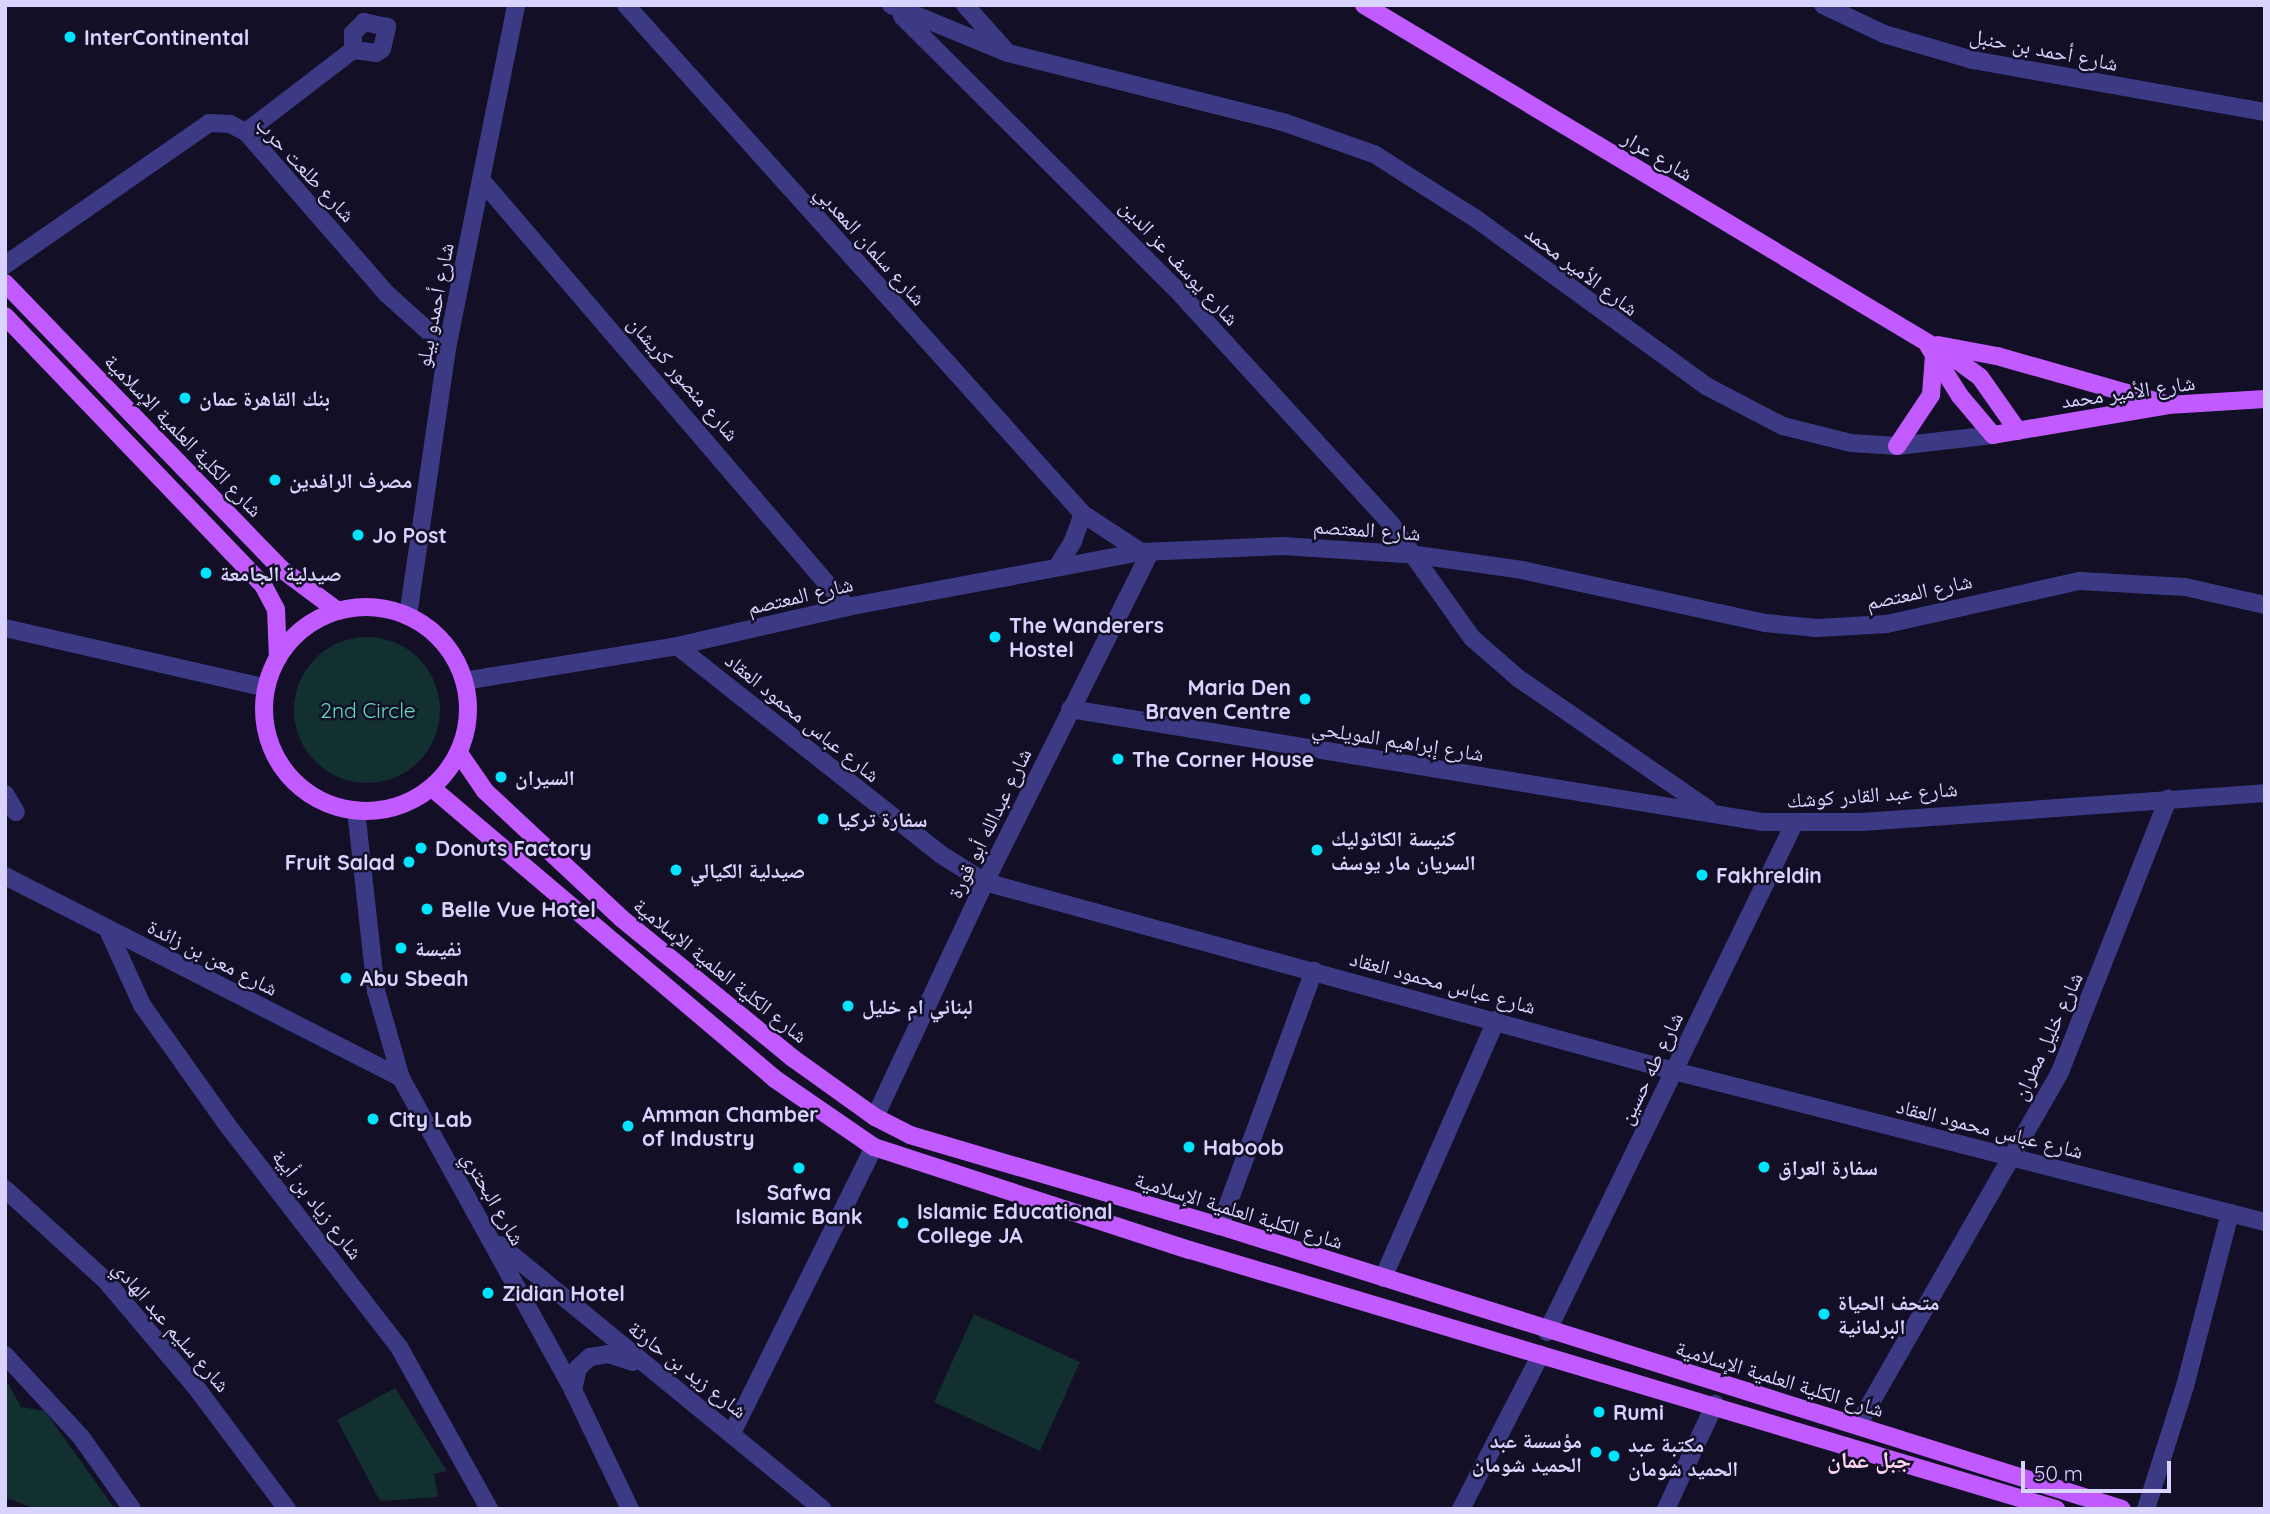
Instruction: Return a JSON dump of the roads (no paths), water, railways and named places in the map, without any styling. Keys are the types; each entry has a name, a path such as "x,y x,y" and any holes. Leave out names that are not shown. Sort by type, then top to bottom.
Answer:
{"main road":[{"name":"شارع عرار","path":"1364,5 1931,350 1980,377 2018,431"},
{"name":"شارع الكلية العلمية الإسلامية","path":"5,283 280,568 338,611"},
{"path":"5,316 263,585 276,610 278,658"},
{"name":"شارع عرار","path":"1931,350 1960,396 1993,435"},
{"path":"1897,446 1931,394 1931,350 1997,356 2168,405"},
{"name":"شارع الأمير محمد","path":"1993,435 2168,405 2265,399"},
{"path":"385,609 408,616 438,637 464,681 468,717 459,753 432,788 383,810 356,810 331,805 289,776 267,733 266,688 278,658 314,621 338,611 385,609"},
{"name":"شارع الكلية العلمية الإسلامية","path":"459,753 493,799 621,918 794,1059 875,1117 910,1135 1220,1226 1548,1332 1858,1425 2122,1509"},
{"name":"شارع الكلية العلمية الإسلامية","path":"432,788 765,1070 874,1147 1190,1250 1715,1404 2056,1509"}],"street":[{"name":"شارع أحمدو بيلو","path":"408,616 447,348 483,182 516,5"},
{"name":"شارع سلمان المعدبي","path":"626,5 1083,514 1145,552"},
{"path":"965,5 1008,53"},
{"name":"شارع أحمد بن حنبل","path":"1823,5 1884,34 1973,60 2265,112"},
{"name":"شارع الأمير محمد","path":"894,8 1008,53 1283,122 1374,154 1475,218 1630,335 1756,415 1815,436 1897,446 1993,435"},
{"name":"شارع يوسف عز الدين","path":"894,8 1119,229 1417,555"},
{"path":"246,132 353,50"},
{"name":"شارع طلعت حرب","path":"5,265 209,123 230,124 246,132 387,294 447,348"},
{"name":"شارع منصور كريشان","path":"483,182 847,607"},
{"path":"1057,567 1083,514"},
{"name":"شارع المعتصم","path":"464,681 677,646 847,607 1145,552 1283,546 1417,555 1572,579 1698,609 1817,628 1888,624 2080,581 2185,587 2265,606"},
{"name":"شارع عبدالله أبو قورة","path":"875,1117 1145,552"},
{"name":"شارع عبد القادر كوشك","path":"1417,555 1472,638 1518,678 1672,789 1720,816 1794,824 2265,793"},
{"path":"5,628 266,688"},
{"name":"شارع عباس محمود العقاد","path":"677,646 940,854 985,882 1674,1071 2265,1222"},
{"name":"شارع إبراهيم المويلحي","path":"1070,709 1720,816"},
{"path":"5,794 16,812"},
{"name":"شارع خليل مطران","path":"1858,1425 2060,1072 2168,799"},
{"name":"شارع البحتري","path":"356,810 376,991 401,1078 573,1390 630,1509"},
{"name":"شارع طه حسين","path":"1548,1332 1794,824"},
{"name":"شارع معن بن زائدة","path":"5,876 401,1078"},
{"name":"شارع زياد بن أبية","path":"108,930 142,1004 225,1122 399,1347 489,1509"},
{"path":"1220,1226 1314,971"},
{"path":"1383,1278 1496,1020"},
{"path":"732,1433 874,1147"},
{"name":"شارع سليم عبد الهادي","path":"5,1189 106,1281 198,1390 287,1509"},
{"path":"2146,1509 2185,1386 2230,1213"},
{"name":"شارع زيد بن حارثة","path":"492,1239 645,1368 732,1433 823,1509"},
{"path":"573,1390 578,1367 597,1353 645,1368"},
{"path":"1461,1509 1541,1354"},
{"path":"5,1355 81,1437 132,1509"},
{"path":"1666,1509 1715,1404"}],"place":[{"name":"InterContinental","path":"70,37"},
{"name":"بنك القاهرة عمان","path":"185,398"},
{"name":"مصرف الرافدين","path":"275,480"},
{"name":"Jo Post","path":"358,535"},
{"name":"صيدلية الجامعة","path":"206,573"},
{"name":"The Wanderers Hostel","path":"995,637"},
{"name":"Maria Den Braven Centre","path":"1305,699"},
{"name":"The Corner House","path":"1118,759"},
{"name":"السيران","path":"501,777"},
{"name":"سفارة تركيا","path":"823,819"},
{"name":"Donuts Factory","path":"421,848"},
{"name":"كنيسة الكاثوليك السريان مار يوسف","path":"1317,850"},
{"name":"Fruit Salad","path":"409,862"},
{"name":"صيدلية الكيالي","path":"676,870"},
{"name":"Fakhreldin","path":"1702,875"},
{"name":"Belle Vue Hotel","path":"427,909"},
{"name":"نفيسة","path":"401,948"},
{"name":"Abu Sbeah","path":"346,978"},
{"name":"لبناني ام خليل","path":"848,1006"},
{"name":"City Lab","path":"373,1119"},
{"name":"Amman Chamber of Industry","path":"628,1126"},
{"name":"Haboob","path":"1189,1147"},
{"name":"سفارة العراق","path":"1764,1167"},
{"name":"Safwa Islamic Bank","path":"799,1168"},
{"name":"Islamic Educational College JA","path":"903,1223"},
{"name":"Zidian Hotel","path":"488,1293"},
{"name":"متحف الحياة البرلمانية","path":"1824,1314"},
{"name":"Rumi","path":"1599,1412"},
{"name":"مؤسسة عبد الحميد شومان","path":"1596,1452"},
{"name":"مكتبة عبد الحميد شومان","path":"1614,1456"}],"district":[{"name":"جبل عمان","path":"1869,1460"}],"park label":[{"name":"2nd Circle","path":"368,710"}]}
